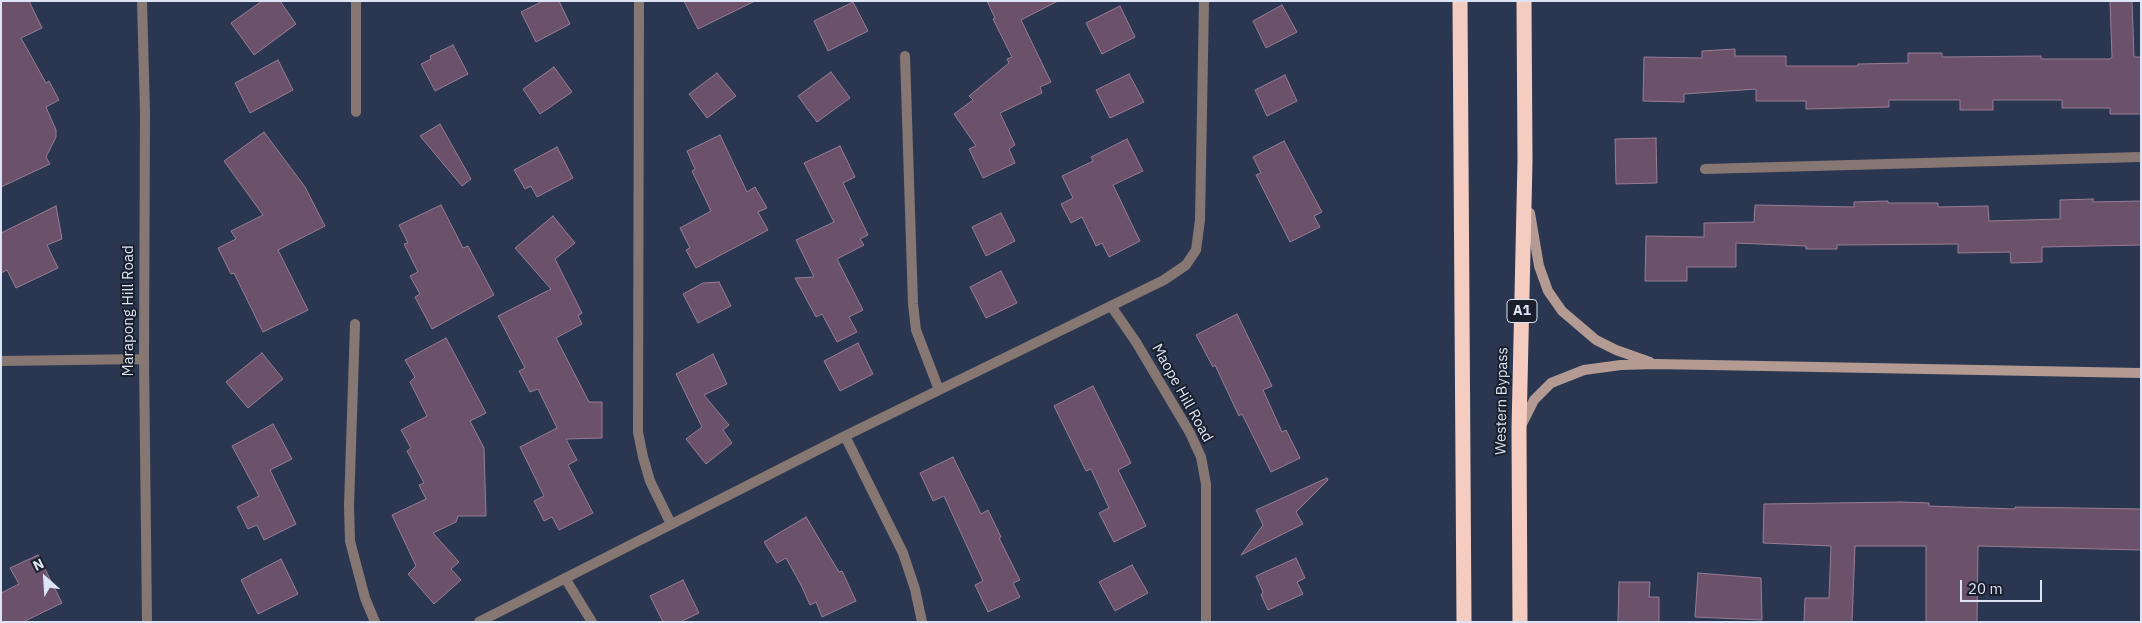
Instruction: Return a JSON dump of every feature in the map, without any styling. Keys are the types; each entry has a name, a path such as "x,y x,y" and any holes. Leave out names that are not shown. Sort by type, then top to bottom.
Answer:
{"highway":[{"path":"1460,1 1460,260 1464,622"},
{"name":"Western Bypass","path":"1520,622 1519,429 1525,161 1524,1"}],"street":[{"name":"Marapong Hill Road","path":"142,1 145,113 144,359 147,622"},
{"path":"356,1 356,112"},
{"path":"639,1 638,432 650,481 671,524"},
{"path":"478,622 845,436 1164,280 1186,265 1196,250 1200,220 1204,1"},
{"path":"905,56 913,304 916,330 939,390"},
{"path":"1705,169 2141,157"},
{"path":"1525,161 1530,222 1539,266 1548,291 1562,311 1596,340 1616,350 1656,364"},
{"name":"Maope Hill Road","path":"1111,306 1136,342 1190,433 1201,457 1206,484 1206,622"},
{"path":"355,324 349,506 350,541 364,598 375,622"},
{"path":"1,361 144,359"},
{"path":"1519,429 1534,400 1551,383 1584,370 1621,365 2141,372"},
{"path":"845,436 903,554 915,589 922,622"},
{"path":"565,578 592,622"}],"building":[{"path":"1,1 29,1 42,28 21,38 46,83 49,81 59,100 46,107 56,130 56,137 46,157 50,164 1,187"},
{"path":"262,1 280,1 296,24 254,55 231,23"},
{"path":"543,1 559,1 570,24 536,42 521,12"},
{"path":"684,1 755,1 698,29"},
{"path":"987,1 1058,1 1021,20 1051,82 1040,87 1042,93 1000,113 1015,145 1009,149 1015,163 983,178 969,149 976,146 954,114 973,100 969,96 1009,63 1007,59 1012,57 993,19 995,18"},
{"path":"2110,1 2132,1 2134,57 2141,57 2141,114 2110,114 2110,108 2062,108 2062,100 1993,100 1993,110 1960,110 1960,100 1889,100 1889,107 1806,109 1806,101 1756,101 1756,89 1684,94 1684,102 1643,101 1644,57 1702,58 1702,51 1735,49 1735,56 1786,56 1786,66 1858,66 1858,64 1908,63 1908,53 1942,53 1942,57 2041,56 2041,59 2110,59 2112,57"},
{"path":"853,2 868,31 828,51 814,21"},
{"path":"1282,5 1297,32 1266,48 1253,21"},
{"path":"1120,6 1135,37 1102,54 1086,23"},
{"path":"453,45 468,74 435,91 421,64 431,59 430,56"},
{"path":"278,60 293,90 250,113 235,83"},
{"path":"554,67 572,92 540,114 523,89"},
{"path":"831,72 850,98 817,122 798,96"},
{"path":"717,73 736,96 707,118 689,94"},
{"path":"1129,74 1144,102 1110,118 1096,90"},
{"path":"1285,75 1297,101 1267,116 1255,90"},
{"path":"440,124 471,179 462,186 420,136"},
{"path":"264,132 305,187 325,226 278,250 308,310 263,332 234,273 231,274 218,248 236,239 231,231 263,215 224,161"},
{"path":"720,135 747,192 755,187 767,208 758,212 768,230 696,268 686,250 690,248 680,228 711,211 692,171 695,169 687,151"},
{"path":"1656,138 1657,183 1616,184 1615,139"},
{"path":"1127,139 1143,171 1113,185 1140,241 1109,257 1102,243 1096,246 1082,217 1071,223 1061,204 1073,198 1062,176 1093,161 1091,157"},
{"path":"1284,141 1322,212 1314,216 1320,227 1290,242 1256,175 1261,173 1253,157"},
{"path":"840,146 855,177 843,183 868,235 860,239 864,245 837,259 863,310 849,317 857,332 837,342 822,314 816,317 795,278 814,277 796,240 834,222 804,163"},
{"path":"557,147 573,178 537,197 531,186 525,189 514,170"},
{"path":"2093,199 2093,202 2141,201 2141,245 2042,247 2042,262 2011,263 2010,252 1958,253 1958,244 1837,245 1837,249 1806,249 1806,246 1736,243 1736,267 1687,267 1687,281 1645,281 1646,236 1704,237 1704,223 1754,222 1755,205 1854,207 1854,202 1888,201 1888,203 1938,203 1938,207 1988,206 1989,221 2060,219 2060,200"},
{"path":"441,205 463,248 468,246 494,295 432,329 415,297 420,294 410,276 418,272 404,244 408,243 399,225"},
{"path":"56,206 62,239 47,245 58,268 16,288 7,270 1,273 1,233"},
{"path":"1001,213 1015,241 986,256 972,227"},
{"path":"553,216 575,243 555,259 582,313 578,316 582,324 556,338 589,402 602,402 602,438 566,439 577,460 568,465 593,513 559,530 552,517 544,521 534,501 544,496 520,447 557,428 538,389 530,392 519,371 525,368 498,316 551,289 515,248"},
{"path":"1001,271 1017,303 986,318 970,287"},
{"path":"719,282 731,306 698,323 683,294 703,283"},
{"path":"1237,314 1272,386 1263,390 1282,432 1286,430 1300,458 1271,472 1242,414 1239,416 1215,365 1213,367 1196,335"},
{"path":"446,338 486,413 470,421 484,448 486,516 458,516 456,522 433,533 459,562 451,569 461,580 434,604 408,574 416,566 392,515 426,499 419,485 424,483 407,451 411,448 401,430 427,416 410,382 415,377 405,360"},
{"path":"858,343 873,374 840,391 824,361"},
{"path":"262,353 283,379 248,408 226,382"},
{"path":"713,354 727,384 704,395 729,425 723,430 732,443 706,464 686,439 702,427 676,374"},
{"path":"1093,386 1131,463 1118,470 1146,526 1114,542 1099,513 1109,508 1091,469 1086,471 1054,406"},
{"path":"273,424 292,459 270,470 296,524 264,540 257,525 248,529 237,507 259,496 232,446"},
{"path":"953,457 981,514 988,510 1001,537 999,538 1020,580 1013,583 1020,597 988,612 975,585 983,581 944,496 933,501 920,473"},
{"path":"1327,478 1328,480 1296,512 1303,524 1241,555 1263,525 1256,510"},
{"path":"1929,503 1929,506 2015,509 2015,507 2141,509 2141,550 1978,546 1977,622 1926,622 1926,546 1855,546 1852,622 1804,622 1805,598 1829,598 1831,546 1763,543 1764,504"},
{"path":"806,517 839,572 842,571 856,601 822,617 816,602 810,605 786,558 777,563 764,542"},
{"path":"38,555 62,603 23,622 1,622 1,593 19,584 10,568"},
{"path":"1296,558 1305,578 1297,582 1303,594 1268,610 1261,595 1263,592 1256,576"},
{"path":"281,559 298,594 258,614 241,580"},
{"path":"1132,565 1148,593 1115,611 1099,582"},
{"path":"1698,573 1761,578 1762,620 1695,617"},
{"path":"683,580 699,613 680,622 663,622 650,596"},
{"path":"1619,582 1650,582 1649,597 1659,597 1659,622 1618,622"}]}
